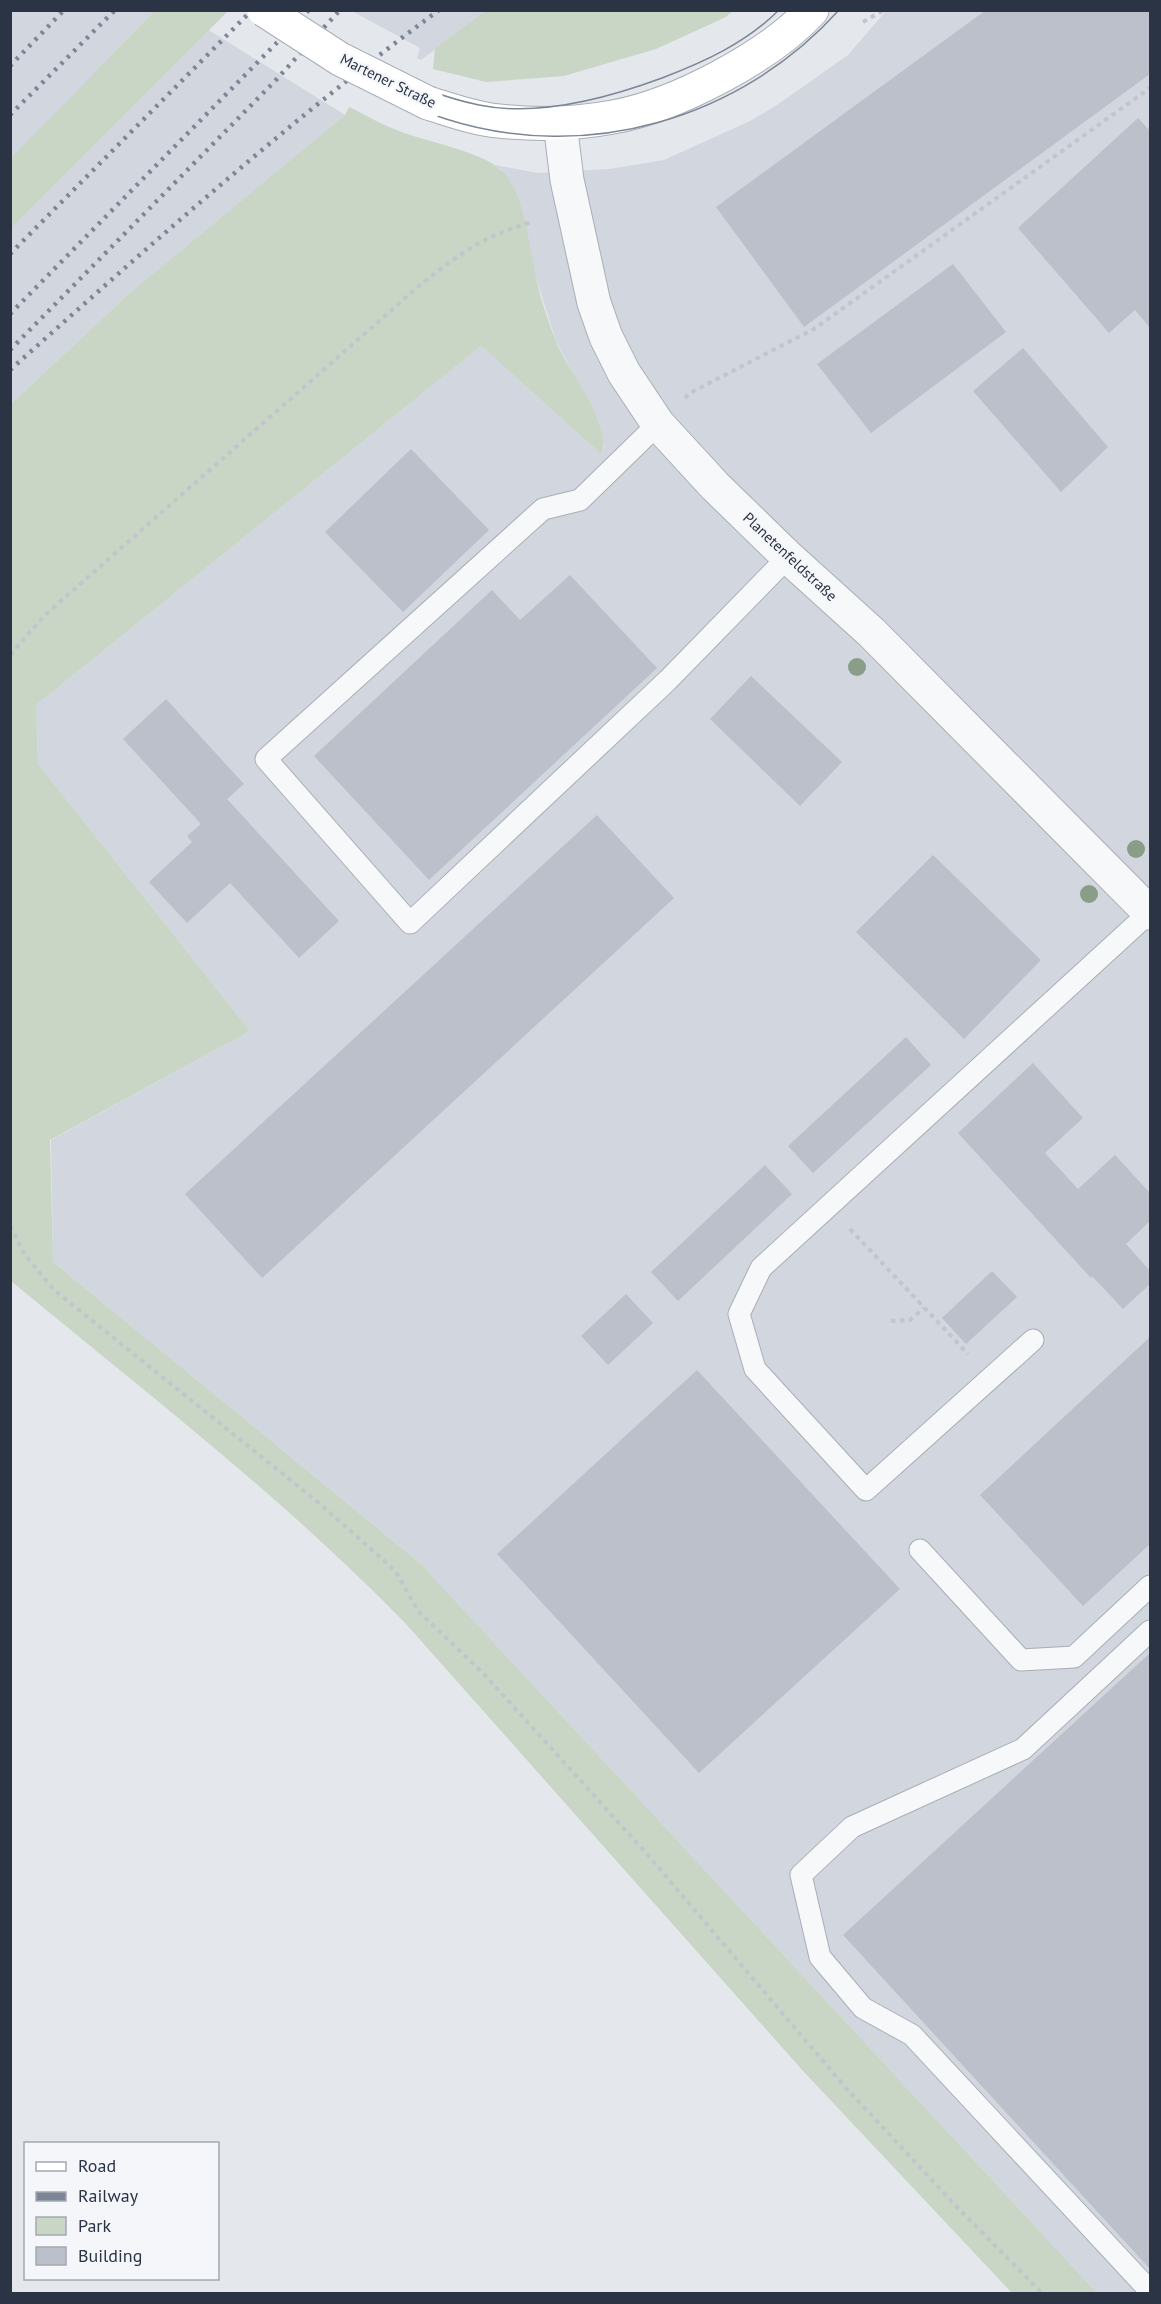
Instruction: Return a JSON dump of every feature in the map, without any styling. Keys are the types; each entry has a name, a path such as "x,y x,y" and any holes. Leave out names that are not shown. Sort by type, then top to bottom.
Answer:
{"main road":[{"name":"Martener Straße","path":"264,10 340,59 428,103 497,121 560,123 615,117 674,98 721,76 770,48 812,10"}],"street":[{"name":"Planetenfeldstraße","path":"560,123 567,180 594,303 606,337 624,373 658,424 715,486 788,557 871,632 1150,912"}],"lane":[{"path":"658,424 580,500 543,508 266,759 410,922 668,680 788,557"},
{"path":"1033,1340 866,1490 754,1369 739,1314 761,1268 1150,912"},
{"path":"920,1550 1021,1660 1074,1657 1150,1586"},
{"path":"1150,1631 1023,1749 852,1827 801,1875 819,1957 863,2008 912,2035 1150,2291"}],"path":[{"path":"863,22 884,10"},
{"path":"658,424 690,393 814,329 1150,88"},
{"path":"10,655 45,615 420,285 481,240 532,222"},
{"path":"829,1206 991,1378"},
{"path":"10,1226 25,1255 54,1290 319,1503 396,1572 418,1611 483,1673 647,1854 846,2088 956,2206 1043,2294"},
{"path":"891,1321 910,1320 924,1308"}],"shaded area":[{"path":"11,11 178,11 345,115 126,297 11,404"},
{"path":"352,11 487,11 421,60 417,58 420,48"},
{"path":"886,11 1150,11 1150,2293 1097,2293 419,1562 53,1262 51,1140 250,1031 38,764 36,705 481,346 602,455 604,447 599,422 556,341 502,170 495,165 538,173 609,169 664,160 750,121 777,105 848,55"}],"green space":[{"path":"487,10 733,11 726,17 656,49 564,76 486,82 433,69 435,48"},
{"path":"155,11 228,11 11,228 11,158"},
{"path":"349,107 393,129 480,157 501,170 509,180 521,207 545,310 561,352 595,411 603,441 602,455 481,346 36,705 38,764 250,1031 50,1140 53,1262 420,1563 1097,2293 1012,2293 804,2072 406,1624 312,1533 263,1490 11,1281 11,404 130,293 345,115"}],"building":[{"path":"986,10 1150,10 1150,74 804,327 716,207"},
{"path":"1138,118 1148,129 1150,127 1150,328 1135,310 1109,333 1018,228"},
{"path":"953,264 1006,332 871,433 817,364"},
{"path":"1023,348 1108,447 1061,492 973,391"},
{"path":"411,449 489,530 403,612 325,532"},
{"path":"570,575 657,668 429,880 314,756 492,590 520,620"},
{"path":"751,676 842,762 800,806 710,719"},
{"path":"166,699 244,784 227,799 339,921 299,958 230,883 187,923 149,882 192,842 187,836 201,824 123,739"},
{"path":"597,815 674,898 262,1278 185,1194"},
{"path":"933,855 1041,960 964,1039 856,932"},
{"path":"906,1037 931,1065 813,1173 788,1146"},
{"path":"1033,1063 1083,1118 1045,1153 1078,1189 1115,1155 1150,1193 1150,1221 1126,1244 1150,1271 1150,1284 1123,1309 1092,1276 1091,1278 958,1133"},
{"path":"765,1165 792,1194 678,1301 651,1272"},
{"path":"992,1271 1017,1297 966,1344 942,1318"},
{"path":"626,1294 653,1323 608,1365 581,1336"},
{"path":"1150,1337 1150,1544 1083,1606 980,1495"},
{"path":"697,1370 900,1589 699,1773 497,1554"},
{"path":"1150,1653 1150,2269 843,1935"}],"tram line":[{"path":"247,10 343,72 419,109 446,119 499,132 553,136 606,133 659,122 709,104 756,79 800,48 839,10"},
{"path":"285,10 354,54 427,90 479,105 524,109 572,104 662,78 739,42 779,10"}],"railway":[{"path":"10,66 64,10"},
{"path":"10,115 115,10"},
{"path":"10,254 252,10"},
{"path":"10,314 309,10"},
{"path":"10,350 275,81 340,10"},
{"path":"10,370 274,140 439,10"}]}
